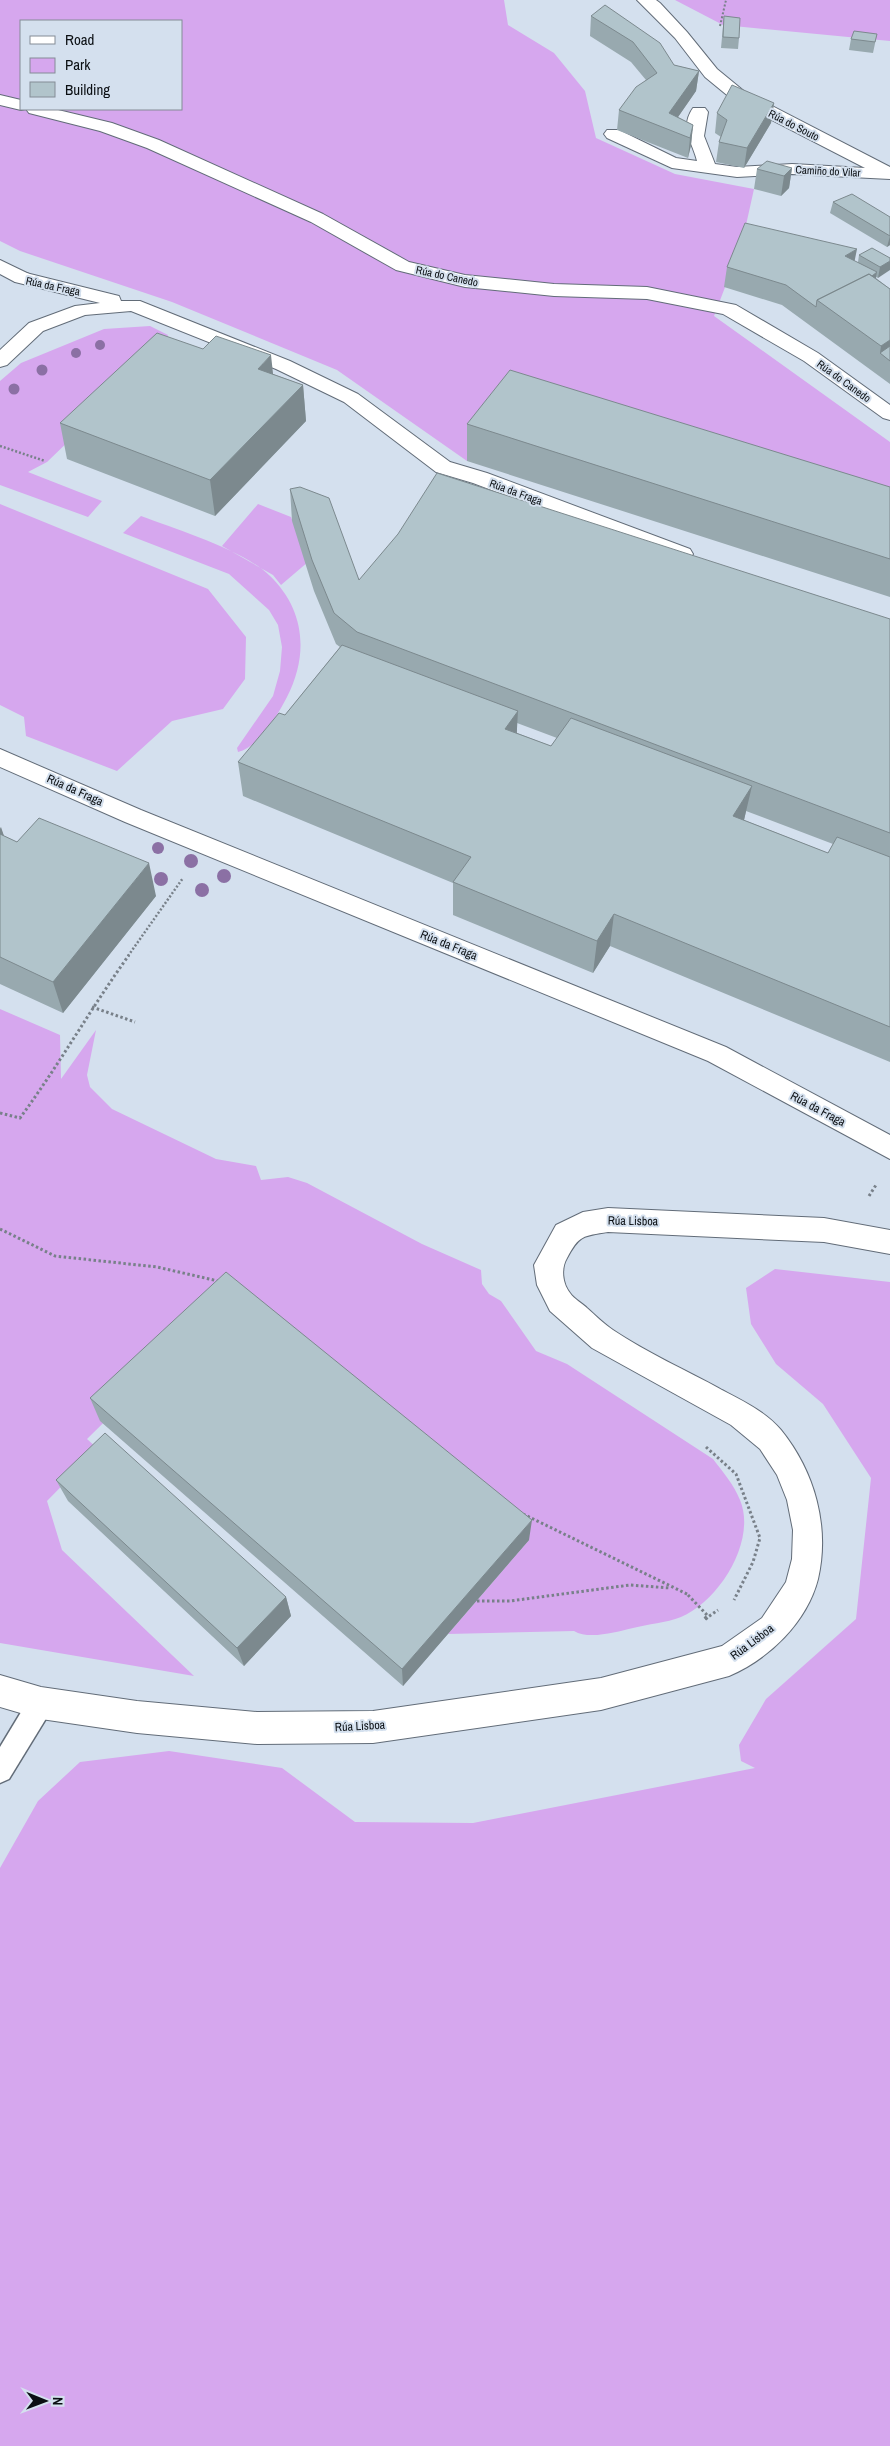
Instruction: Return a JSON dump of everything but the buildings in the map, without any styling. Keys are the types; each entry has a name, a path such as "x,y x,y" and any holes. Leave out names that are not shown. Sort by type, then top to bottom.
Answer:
{"street":[{"name":"Rúa do Souto","path":"645,0 654,6 681,35 711,73 739,96 890,174"},
{"path":"0,100 20,105"},
{"name":"Rúa do Canedo","path":"39,110 106,127 153,144 317,218 403,266 466,282 554,290 647,294 729,309 811,357 890,414"},
{"path":"699,112 695,136 704,154 707,168"},
{"name":"Camiño do Vilar","path":"613,134 672,163 737,172 792,169 890,174"},
{"path":"0,266 22,278"},
{"name":"Rúa da Fraga","path":"22,278 34,302 36,327"},
{"name":"Rúa da Fraga","path":"22,278 134,304 162,318 283,365 351,398 443,467 480,478 701,561"},
{"name":"Rúa da Fraga","path":"3,358 36,327 82,310 134,304"},
{"name":"Rúa da Fraga","path":"3,358 96,319 162,318"},
{"name":"Rúa da Fraga","path":"0,757 133,816 717,1054 890,1148"},
{"name":"Rúa Lisboa","path":"0,1691 41,1704 137,1717 257,1728 373,1727 601,1694 729,1660 773,1629 800,1588 807,1559 808,1530 802,1500 788,1467 770,1439 741,1415 602,1339 560,1302 550,1285 548,1264 566,1233 583,1224 608,1220 824,1230 890,1242"}],"lane":[{"path":"0,1770 41,1704"}],"path":[{"path":"0,446 45,461"},
{"path":"0,1113 20,1118 45,1084 92,1007 185,876 177,872"},
{"path":"92,1007 135,1022"},
{"path":"867,1200 880,1179"},
{"path":"0,1230 55,1256 156,1267 225,1283"},
{"path":"701,1443 736,1474 760,1538 753,1562 734,1599 728,1604"},
{"path":"520,1512 689,1595 708,1616"},
{"path":"477,1601 510,1601 630,1585 667,1587 689,1595"},
{"path":"701,1621 721,1608"}],"green space":[{"path":"0,0 504,0 508,25 554,53 585,91 596,138 675,174 754,189 742,243 714,316 890,442 890,526 509,407 467,461 337,370 172,302 20,251 0,241"},
{"path":"675,0 890,0 890,41 723,25"},
{"path":"150,326 168,335 160,353 47,462 28,472 102,501 88,517 0,485 0,381 21,363 104,329"},
{"path":"0,504 208,589 246,637 245,679 223,709 172,721 117,771 26,736 24,717 0,705"},
{"path":"258,504 291,517 308,562 281,585 273,575 222,546"},
{"path":"141,516 208,541 242,557 269,575 290,602 300,633 299,665 287,697 273,721 261,737 246,749 238,752 237,748 273,696 280,671 282,647 278,625 269,610 229,574 123,533"},
{"path":"0,1009 60,1035 61,1079 96,1030 87,1075 90,1087 112,1109 216,1159 256,1166 261,1180 288,1177 307,1183 422,1244 481,1270 482,1284 489,1294 501,1301 536,1351 567,1364 713,1459 721,1469 738,1494 744,1516 739,1551 721,1584 709,1598 681,1617 611,1633 587,1635 574,1631 448,1634 529,1540 225,1303 87,1439 98,1449 47,1501 62,1550 194,1676 0,1643"},
{"path":"775,1269 890,1282 890,2446 0,2446 0,1868 38,1801 80,1762 169,1751 282,1768 355,1822 473,1823 755,1768 741,1761 739,1745 766,1699 856,1619 871,1478 823,1404 776,1364 751,1324 746,1288"}]}
